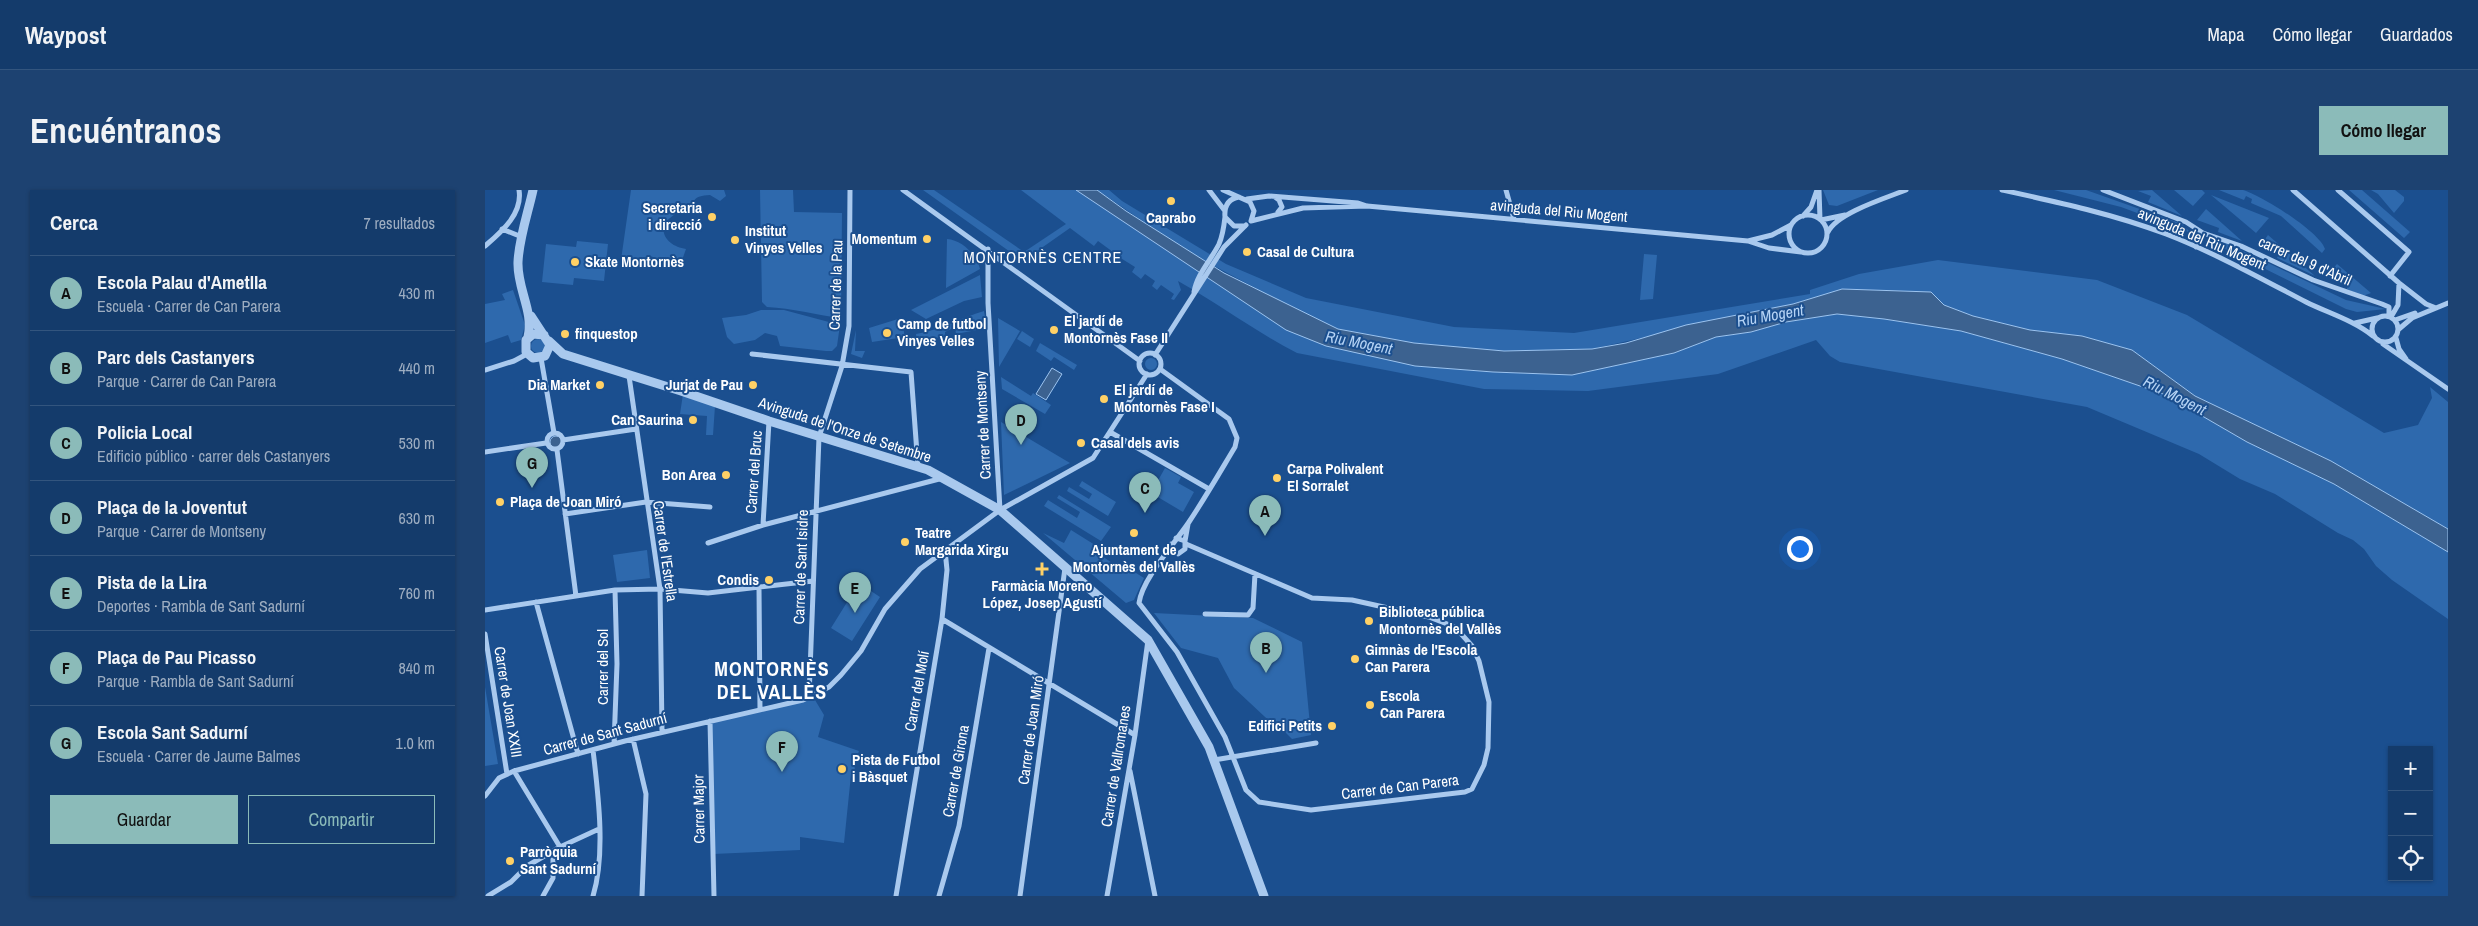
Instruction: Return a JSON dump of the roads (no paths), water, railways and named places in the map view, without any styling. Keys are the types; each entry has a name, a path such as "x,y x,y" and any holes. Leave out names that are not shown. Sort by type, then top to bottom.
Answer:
{"street":[{"path":"485,246 510,222 519,204 519,190"},
{"path":"533,190 518,262 522,290 531,324 525,344 527,354 533,358 563,354"},
{"name":"Carrer de la Pau","path":"819,437 842,366 849,326 850,190"},
{"path":"903,190 988,249 1140,361 1141,369 1147,374 1155,374 1160,369 1160,359 1155,355 1146,354 1140,361"},
{"path":"1209,190 1234,226 1246,225"},
{"path":"1155,355 1193,293 1195,284 1222,245 1251,221 1253,207 1247,199 1223,190"},
{"path":"1506,190 1514,219"},
{"path":"1818,190 1811,207 1792,224 1789,232 1790,240 1801,252 1812,253 1821,248 1825,243 1827,232 1833,224 1848,214"},
{"path":"1818,190 1821,220 1827,232"},
{"path":"1803,216 1814,216 1821,220 1848,214 1906,190"},
{"name":"avinguda del Riu Mogent","path":"2002,190 2123,219 2196,247 2355,323 2373,336"},
{"name":"carrer del 9 d'Abril","path":"2103,190 2186,222 2203,233 2241,246 2316,282 2389,307 2392,318"},
{"path":"2293,190 2390,276 2426,304 2436,308"},
{"path":"2337,190 2409,252 2390,276"},
{"path":"1273,196 1279,200 1282,207 1276,214"},
{"name":"avinguda del Riu Mogent","path":"1247,199 1273,196 1358,203 1367,206"},
{"path":"1222,245 1225,214 1230,200 1239,197"},
{"name":"avinguda del Riu Mogent","path":"1251,221 1303,208 1367,206 1748,241 1777,249 1801,252"},
{"path":"514,214 526,220"},
{"name":"avinguda del Riu Mogent","path":"1748,241 1773,235 1792,224"},
{"path":"502,229 522,237"},
{"path":"2196,247 2203,233"},
{"name":"Carrer de Montseny","path":"988,249 988,303 1001,510"},
{"path":"2392,318 2398,305 2399,283"},
{"path":"2381,342 2391,342 2396,338 2399,329 2408,321 2448,303"},
{"path":"529,311 546,338 563,354"},
{"path":"2355,323 2426,312"},
{"path":"2378,318 2372,326 2373,336 2448,389"},
{"path":"2392,318 2399,329"},
{"path":"528,338 536,333 546,338 550,348 544,356 553,433"},
{"path":"2396,338 2399,349 2407,361"},
{"path":"485,370 515,361 527,354"},
{"name":"Avinguda de l'Onze de Setembre","path":"563,354 918,467 943,478 1001,510 1148,640 1173,681 1214,760 1264,896"},
{"path":"751,354 842,366 911,372 918,467"},
{"path":"1160,369 1229,419 1235,428 1237,438 1235,447 1188,523 1171,544 1172,551 1179,554 1185,549 1188,523"},
{"name":"Carrer de Sant Sadurní","path":"507,774 633,739 809,697 829,687 861,651 885,609 920,569 1001,510 1093,458 1147,374"},
{"name":"Carrer de l'Estrella","path":"629,376 660,590 662,732"},
{"name":"Carrer del Bruc","path":"763,525 769,421"},
{"path":"563,440 636,429"},
{"path":"1110,432 1209,488"},
{"path":"546,443 550,449 557,450 562,446 563,440 560,435 553,433"},
{"path":"546,443 549,435 553,433"},
{"name":"Carrer de Sant Isidre","path":"809,697 819,437"},
{"path":"485,452 546,443"},
{"path":"557,450 576,596"},
{"path":"708,543 763,525 943,478"},
{"path":"565,514 646,502 710,507"},
{"path":"1176,538 1185,542"},
{"name":"Carrer de Can Parera","path":"1171,544 1140,595 1139,603 1177,652 1225,737 1246,790 1259,802 1311,810 1465,792 1472,789 1478,780 1488,748 1489,702 1479,661 1472,646 1455,627 1429,617 1352,600 1311,598 1185,542"},
{"name":"Carrer del Molí","path":"896,896 942,619 947,570 945,550"},
{"name":"Carrer de Joan Miró","path":"1020,896 1065,568"},
{"path":"1205,614 1248,615 1253,608 1255,574"},
{"path":"485,610 615,590 708,593 813,581"},
{"path":"759,587 760,710"},
{"name":"Carrer del Sol","path":"614,744 617,664 615,590"},
{"path":"536,602 578,754"},
{"path":"942,619 1135,735"},
{"name":"Carrer de Joan XXIII","path":"485,634 507,774"},
{"name":"Carrer de Vallromanes","path":"1107,896 1135,735 1148,640"},
{"name":"Carrer de Girona","path":"939,896 959,826 989,648"},
{"name":"Carrer Major","path":"710,721 714,896"},
{"path":"633,739 646,794 643,896"},
{"path":"1214,760 1232,755 1316,743"},
{"path":"593,750 599,829 598,880 593,896"},
{"path":"1129,768 1155,896"},
{"path":"514,772 560,846"},
{"path":"485,796 499,778 507,774"},
{"path":"488,896 511,882 527,866 560,846 599,829"},
{"path":"543,896 553,878 553,851"}],"water":[{"name":"Riu Mogent","path":"1076,190 1097,190 1126,211 1224,273 1338,329 1414,343 1504,351 1592,349 1626,343 1686,325 1793,304 1842,289 1931,292 1944,305 1973,316 2030,330 2082,336 2132,350 2195,396 2331,461 2448,529 2448,552 2334,484 2247,442 2166,395 2062,359 1961,331 1837,314 1786,322 1751,332 1716,337 1674,353 1572,375 1493,372 1415,366 1326,346 1286,330"},
{"path":"1052,368 1062,374 1046,400 1036,394"},
{"path":"554,436 558,436 562,442 558,448 554,448 550,444 550,440"}],"place":[{"name":"Caprabo","path":"1171,201"},
{"name":"Secretaria i direcció","path":"712,217"},
{"name":"Momentum","path":"927,239"},
{"name":"Institut Vinyes Velles","path":"735,240"},
{"name":"Casal de Cultura","path":"1247,252"},
{"name":"Skate Montornès","path":"575,262"},
{"name":"El jardí de Montornès Fase II","path":"1054,330"},
{"name":"Camp de futbol Vinyes Velles","path":"887,333"},
{"name":"finquestop","path":"565,334"},
{"name":"Dia Market","path":"600,385"},
{"name":"Jurjat de Pau","path":"753,385"},
{"name":"El jardí de Montornès Fase I","path":"1104,399"},
{"name":"Can Saurina","path":"693,420"},
{"name":"Casal dels avis","path":"1081,443"},
{"name":"Plaça de la Joventut","path":"1021,445"},
{"name":"Bon Area","path":"726,475"},
{"name":"Carpa Polivalent El Sorralet","path":"1277,478"},
{"name":"Escola Sant Sadurní","path":"532,488"},
{"name":"Plaça de Joan Miró","path":"500,502"},
{"name":"Policia Local","path":"1145,513"},
{"name":"Ajuntament de Montornès del Vallès","path":"1134,533"},
{"name":"Escola Palau d'Ametlla","path":"1265,536"},
{"name":"Teatre Margarida Xirgu","path":"905,542"},
{"name":"Farmàcia Moreno López, Josep Agustí","path":"1042,569"},
{"name":"Condis","path":"769,580"},
{"name":"Pista de la Lira","path":"855,613"},
{"name":"Biblioteca pública Montornès del Vallès","path":"1369,621"},
{"name":"Gimnàs de l'Escola Can Parera","path":"1355,659"},
{"name":"Parc dels Castanyers","path":"1266,673"},
{"name":"Escola Can Parera","path":"1370,705"},
{"name":"Edifici Petits","path":"1332,726"},
{"name":"Pista de Futbol i Bàsquet","path":"842,769"},
{"name":"Plaça de Pau Picasso","path":"782,772"},
{"name":"Parròquia Sant Sadurní","path":"510,861"}],"district":[{"name":"MONTORNÈS CENTRE","path":"1043,257"},
{"name":"MONTORNÈS DEL VALLÈS","path":"772,680"}]}
